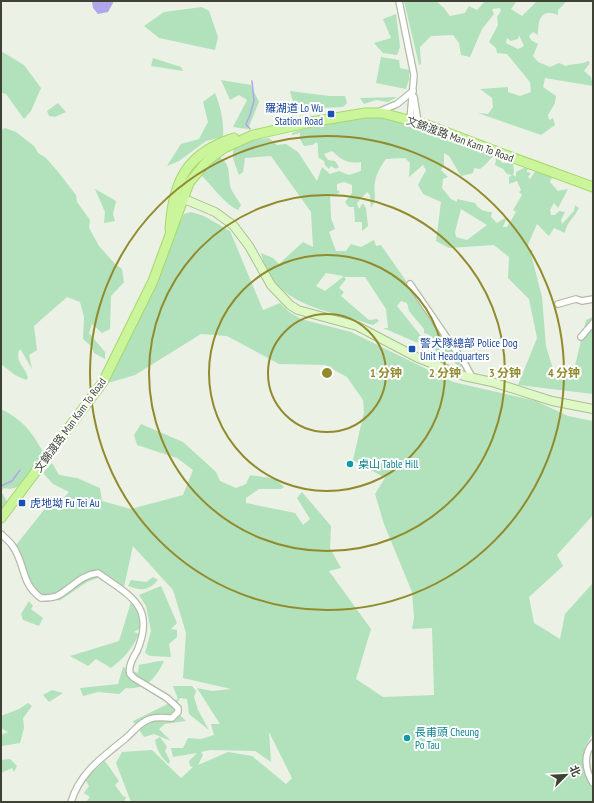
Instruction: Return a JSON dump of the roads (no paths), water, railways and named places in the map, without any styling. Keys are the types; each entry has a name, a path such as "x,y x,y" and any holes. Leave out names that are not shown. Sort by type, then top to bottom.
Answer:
{"main road":[{"name":"文錦渡路 Man Kam To Road","path":"1,518 104,380 152,281 169,238 178,199 207,161 224,148 253,136 337,117 374,113 414,121 593,187"}],"street":[{"path":"399,1 414,75 414,121"},
{"path":"374,113 397,104 413,91"},
{"path":"413,91 414,121"},
{"path":"178,199 215,212 232,225 249,246 271,286 290,305 298,310 357,326 418,358 472,377 552,401 593,409"},
{"path":"410,284 465,364 472,377"},
{"path":"558,304 576,299 582,301 593,299"},
{"path":"581,337 593,323"},
{"path":"1,534 13,545 20,561 26,583 41,598 56,597 81,578 98,573 131,597 141,610 145,621 142,637 130,665 130,674 167,698 178,708 178,712 172,718 152,718 140,724 127,737 99,759 75,791 71,802"},
{"path":"593,743 586,754 588,769 593,783"}],"waterway":[{"path":"250,129 246,124 254,101 252,81"},
{"path":"1,486 12,481 20,470"}],"place":[{"name":"羅湖道 Lo Wu Station Road","path":"331,114"},
{"name":"警犬隊總部 Police Dog Unit Headquarters","path":"412,349"},
{"name":"桌山 Table Hill","path":"350,464"},
{"name":"虎地坳 Fu Tei Au","path":"22,503"},
{"name":"長甫頭 Cheung Po Tau","path":"407,738"}]}
